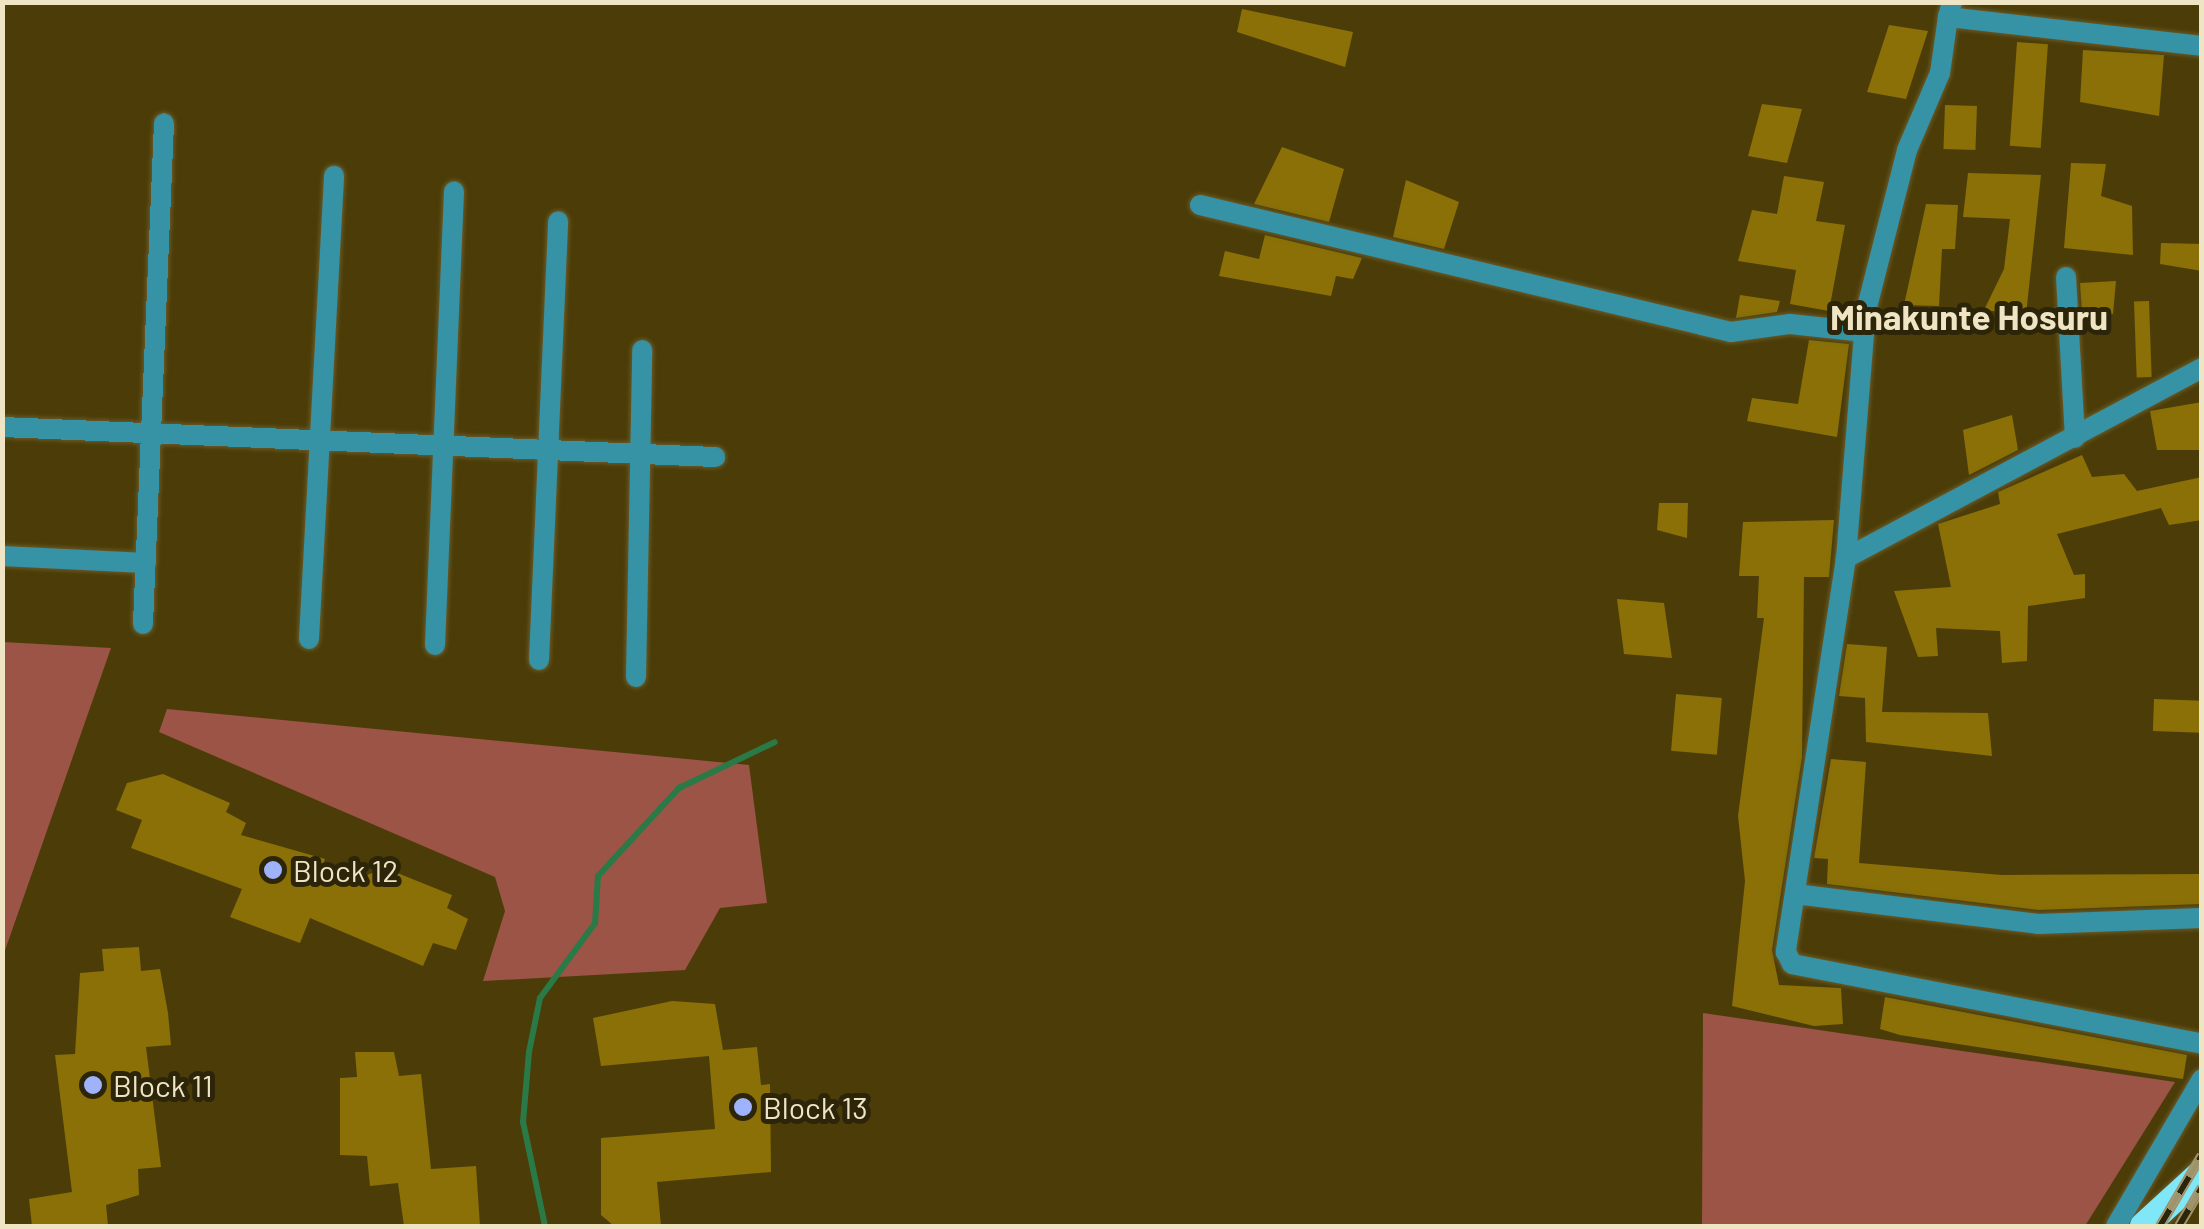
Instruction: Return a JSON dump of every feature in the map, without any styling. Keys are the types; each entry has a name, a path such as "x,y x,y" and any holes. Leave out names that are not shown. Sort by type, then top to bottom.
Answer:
{"highway":[{"path":"2144,1226 2202,1172"}],"street":[{"path":"2202,46 1950,10 1864,332 1846,558 1786,952 1792,964 2202,1044"},
{"path":"143,624 164,123"},
{"path":"309,639 334,176"},
{"path":"435,645 454,191"},
{"path":"1200,205 1731,332 1790,324 1864,332"},
{"path":"539,660 558,221"},
{"path":"2066,277 2075,438"},
{"path":"636,678 642,350"},
{"path":"1846,558 2202,368"},
{"path":"2,427 715,457"},
{"path":"2,556 146,563"},
{"path":"1795,894 2038,924 2202,918"},
{"path":"2116,1226 2202,1079"}],"shaded area":[{"path":"2,642 111,648 3,956"},
{"path":"167,709 749,765 767,903 720,908 685,970 483,981 505,911 495,877 159,732"},
{"path":"1703,1013 2175,1082 2085,1226 1702,1226"}],"building":[{"path":"1242,9 1353,32 1345,67 1237,32"},
{"path":"1889,25 1928,31 1906,99 1867,92"},
{"path":"2017,42 2048,44 2041,148 2010,146"},
{"path":"2083,50 2164,55 2159,116 2080,102"},
{"path":"1762,104 1802,109 1787,163 1748,156"},
{"path":"1945,105 1977,106 1975,150 1943,149"},
{"path":"1282,147 1344,169 1329,222 1254,204"},
{"path":"2071,163 2106,164 2101,196 2132,206 2133,255 2064,248"},
{"path":"1968,173 2041,175 2026,315 1984,310 2004,269 2010,219 1963,217"},
{"path":"1784,176 1824,182 1816,221 1845,225 1829,311 1790,304 1796,270 1738,261 1752,210 1777,214"},
{"path":"1406,180 1459,202 1444,249 1393,237"},
{"path":"1926,204 1958,205 1955,249 1942,249 1939,306 1904,305"},
{"path":"1265,235 1362,258 1353,279 1336,276 1331,296 1219,276 1225,251 1259,259"},
{"path":"2161,243 2202,244 2202,271 2160,264"},
{"path":"2116,281 2113,314 2082,314 2080,283"},
{"path":"1740,295 1780,301 1777,312 1736,318"},
{"path":"2149,301 2152,377 2137,377 2134,302"},
{"path":"1809,340 1849,344 1837,437 1747,421 1752,398 1798,404"},
{"path":"2202,402 2202,450 2157,450 2150,411"},
{"path":"2012,415 2018,450 1969,475 1963,430"},
{"path":"2082,455 2092,477 2124,474 2137,491 2202,477 2202,520 2169,525 2161,508 2057,534 2074,575 2085,574 2085,598 2028,606 2027,661 2002,663 2000,631 1936,628 1938,656 1918,657 1894,591 1951,587 1938,524 2000,504 1998,492"},
{"path":"1659,503 1688,503 1687,538 1657,530"},
{"path":"1834,520 1829,577 1804,577 1802,757 1772,950 1779,985 1841,988 1843,1024 1814,1026 1732,1006 1745,881 1738,816 1764,618 1757,618 1759,576 1739,576 1743,522"},
{"path":"1617,599 1664,603 1672,658 1624,654"},
{"path":"1847,644 1887,647 1882,712 1988,713 1992,756 1866,742 1865,698 1839,696"},
{"path":"1676,694 1722,698 1717,755 1671,751"},
{"path":"2154,699 2202,701 2201,733 2153,731"},
{"path":"1831,759 1866,762 1859,863 2002,875 2202,874 2202,904 2039,910 1827,884 1828,859 1814,858"},
{"name":"Block 12","path":"163,774 230,803 226,812 246,823 241,835 325,859 322,868 352,881 385,868 452,895 447,908 468,919 456,950 433,943 423,966 310,918 300,943 230,917 242,889 131,848 142,820 116,810 127,783"},
{"name":"Block 11","path":"139,947 141,971 160,969 168,1013 171,1045 146,1047 161,1167 138,1169 139,1195 106,1205 108,1226 32,1226 29,1199 72,1192 55,1055 75,1054 80,973 104,971 102,949"},
{"path":"1885,997 2187,1055 2183,1079 1900,1035 1880,1029"},
{"name":"Block 13","path":"672,1001 715,1004 723,1050 757,1047 761,1085 770,1084 771,1172 657,1182 661,1226 614,1226 601,1215 601,1138 715,1129 709,1056 601,1066 593,1018"},
{"path":"355,1052 394,1052 399,1076 421,1074 431,1169 476,1166 480,1226 404,1226 398,1183 370,1186 367,1156 340,1155 340,1078 357,1077"}],"waterway":[{"path":"545,1226 523,1122 529,1052 540,998 595,923 598,876 679,788 775,742"}],"railway":[{"path":"2160,1226 2202,1155"},
{"path":"2179,1226 2202,1187"}],"place":[{"name":"Block 12","path":"273,870"},
{"name":"Block 11","path":"93,1085"},
{"name":"Block 13","path":"743,1107"}],"district":[{"name":"Minakunte Hosuru","path":"1969,316"}]}
